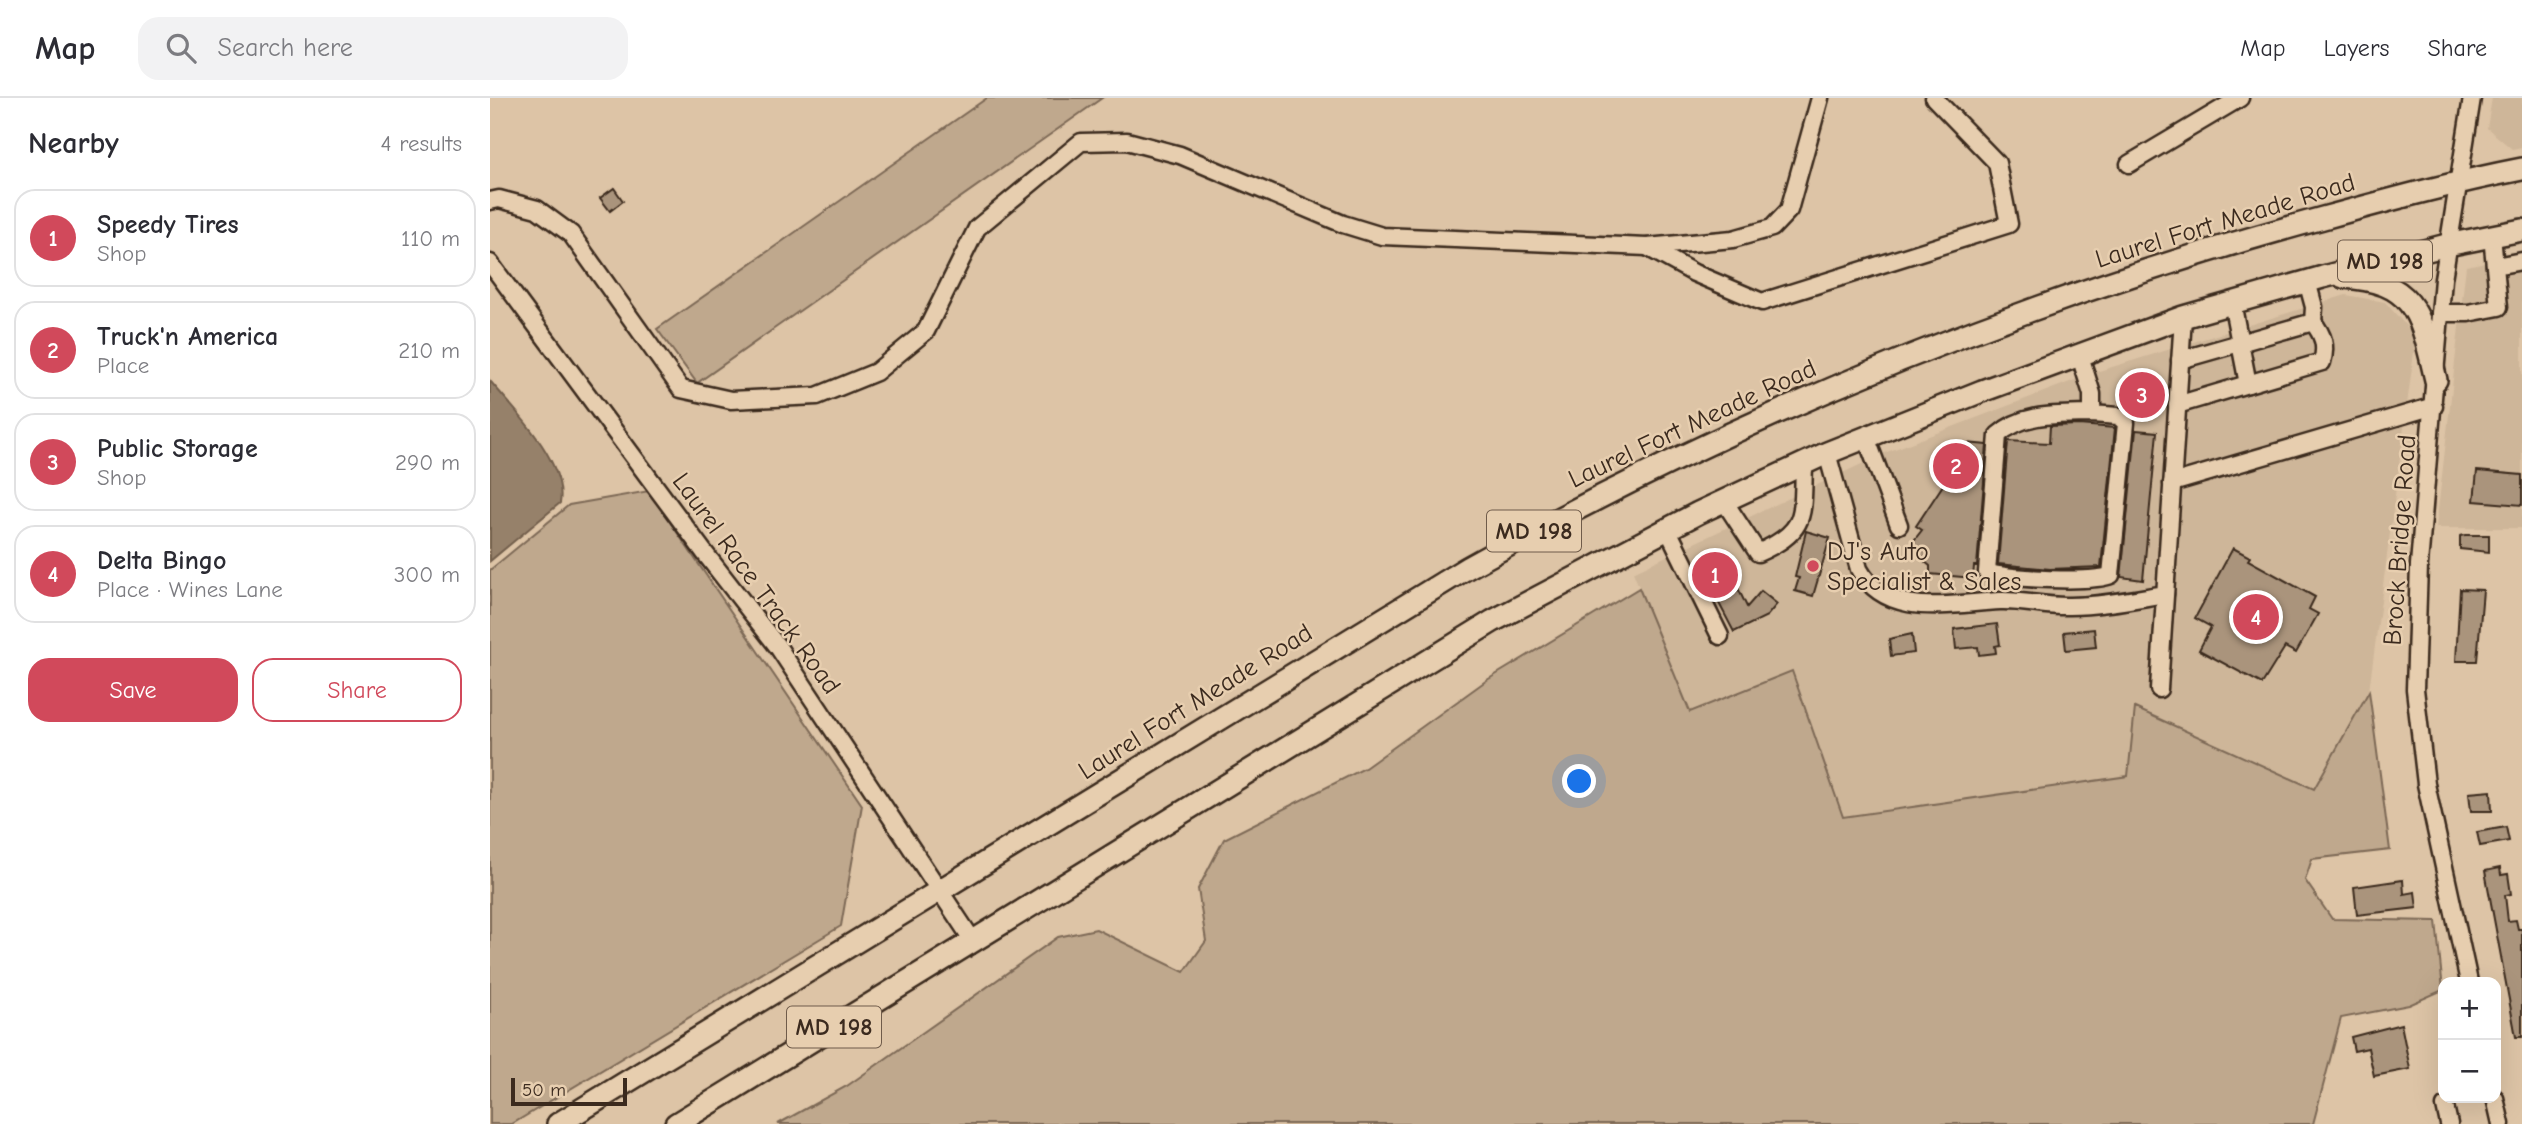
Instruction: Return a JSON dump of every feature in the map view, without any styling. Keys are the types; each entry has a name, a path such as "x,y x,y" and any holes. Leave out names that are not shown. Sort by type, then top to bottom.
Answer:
{"main road":[{"name":"Laurel Fort Meade Road","path":"558,1124 1468,568 1567,512 1690,452 1810,397 1964,333 2146,271 2262,234 2457,182 2522,169"},
{"name":"MD 198","path":"676,1124 1493,621 1667,528 1827,453 2183,317 2447,245 2522,230"},
{"path":"2315,279 2363,278 2397,289 2409,299 2420,317 2436,380"}],"street":[{"path":"490,201 499,199 537,209 571,234 681,389 731,400 817,396 876,372 926,331 977,228 1082,142 1127,141 1180,155 1343,224 1382,236 1647,247 1732,239 1772,228 1789,211 1820,98"},
{"path":"1647,247 1694,273 1762,302 2009,224 1997,163 1934,98"},
{"path":"2129,164 2240,98"},
{"name":"Brock Bridge Road","path":"2468,977 2426,784 2415,689 2419,565 2440,313 2447,245 2472,98"},
{"path":"2440,313 2499,307 2493,236"},
{"path":"2495,266 2522,261"},
{"name":"Laurel Race Track Road","path":"490,263 704,552 778,647 973,941"},
{"path":"2177,405 2322,362 2325,351 2321,333 2313,322 2315,279"},
{"path":"2232,302 2248,384"},
{"path":"2159,689 2183,317"},
{"path":"2180,360 2313,322"},
{"path":"2080,356 2092,394 2092,414"},
{"path":"2172,483 2434,406"},
{"path":"2092,414 2118,415 2126,423 2111,575 2101,579 2050,578 1987,572 1998,435 2013,422 2052,415 2092,414"},
{"path":"1866,438 1899,525"},
{"path":"1827,453 1859,569 1867,583 1878,593 1902,603 1961,606 2020,601 2070,606 2165,594"},
{"path":"1724,501 1758,553 1768,549 1787,540 1803,516 1804,464"},
{"path":"1667,528 1720,636"},
{"path":"2496,1103 2501,1124"},
{"path":"2445,1106 2449,1124"}],"shaded area":[{"path":"987,98 1102,98 697,383 657,329"},
{"path":"2492,98 2522,98 2522,147 2512,149 2487,128"},
{"path":"2522,255 2522,528 2436,528 2466,266"},
{"path":"2346,295 2385,302 2416,337 2369,691 2314,789 2136,709 2128,776 1843,817 1792,671 1690,712 1633,572 1887,452 2096,372"},
{"path":"490,381 548,454 560,487 560,503 490,561"},
{"path":"649,491 862,805 841,926 512,1124 490,1124 490,570 569,505"},
{"path":"1639,588 1690,712 1792,671 1843,817 2128,776 2135,708 2314,789 2369,691 2390,850 2312,859 2305,880 2332,919 2436,921 2442,977 2438,977 2438,992 2409,1005 2341,1018 2313,1124 778,1124 847,1086 1058,937 1096,929 1184,972 1206,941 1198,889 1224,839 1365,768 1487,680"}],"building":[{"path":"614,188 623,201 610,211 600,198"},
{"path":"2140,380 2154,381 2153,388 2157,388 2155,407 2133,404 2134,397 2129,395 2130,384 2139,385"},
{"path":"2050,426 2115,428 2101,567 2050,569 1998,564 2008,441 2049,443"},
{"path":"2136,430 2157,432 2143,580 2121,577"},
{"path":"1966,443 1987,445 1977,566 1974,566 1973,578 1930,574 1930,566 1908,548 1922,530 1916,526 1945,482 1948,450"},
{"path":"2477,471 2522,475 2522,505 2474,501"},
{"name":"DJ's Auto Specialist & Sales","path":"1806,531 1830,538 1813,596 1795,591 1799,578 1795,577"},
{"path":"2489,535 2489,552 2460,549 2460,536"},
{"path":"2233,548 2250,557 2248,560 2315,597 2309,609 2318,614 2296,653 2285,647 2262,684 2199,650 2211,627 2195,618"},
{"path":"1716,556 1731,586 1736,584 1747,607 1761,591 1777,604 1767,616 1734,632 1699,565"},
{"path":"2460,589 2483,590 2477,661 2456,661"},
{"path":"1997,624 2000,645 1995,646 1996,653 1979,655 1978,647 1956,649 1954,629"},
{"path":"2094,629 2096,647 2066,650 2064,632"},
{"path":"1912,634 1914,653 1891,656 1889,639"},
{"path":"2491,791 2492,811 2471,811 2469,793"},
{"path":"2506,827 2509,841 2480,846 2477,832"},
{"path":"2500,868 2501,875 2508,874 2511,894 2505,895 2508,921 2516,920 2518,929 2522,929 2522,1037 2516,1037 2485,871"},
{"path":"2403,880 2404,894 2415,892 2417,908 2357,915 2354,887"},
{"path":"2401,1024 2410,1069 2374,1076 2368,1048 2354,1051 2351,1037"}],"place":[{"name":"Public Storage","path":"2142,395"},
{"name":"Truck'n America","path":"1956,466"},
{"name":"DJ's Auto Specialist & Sales","path":"1813,566"},
{"name":"Speedy Tires","path":"1715,575"},
{"name":"Delta Bingo","path":"2256,617"}]}
